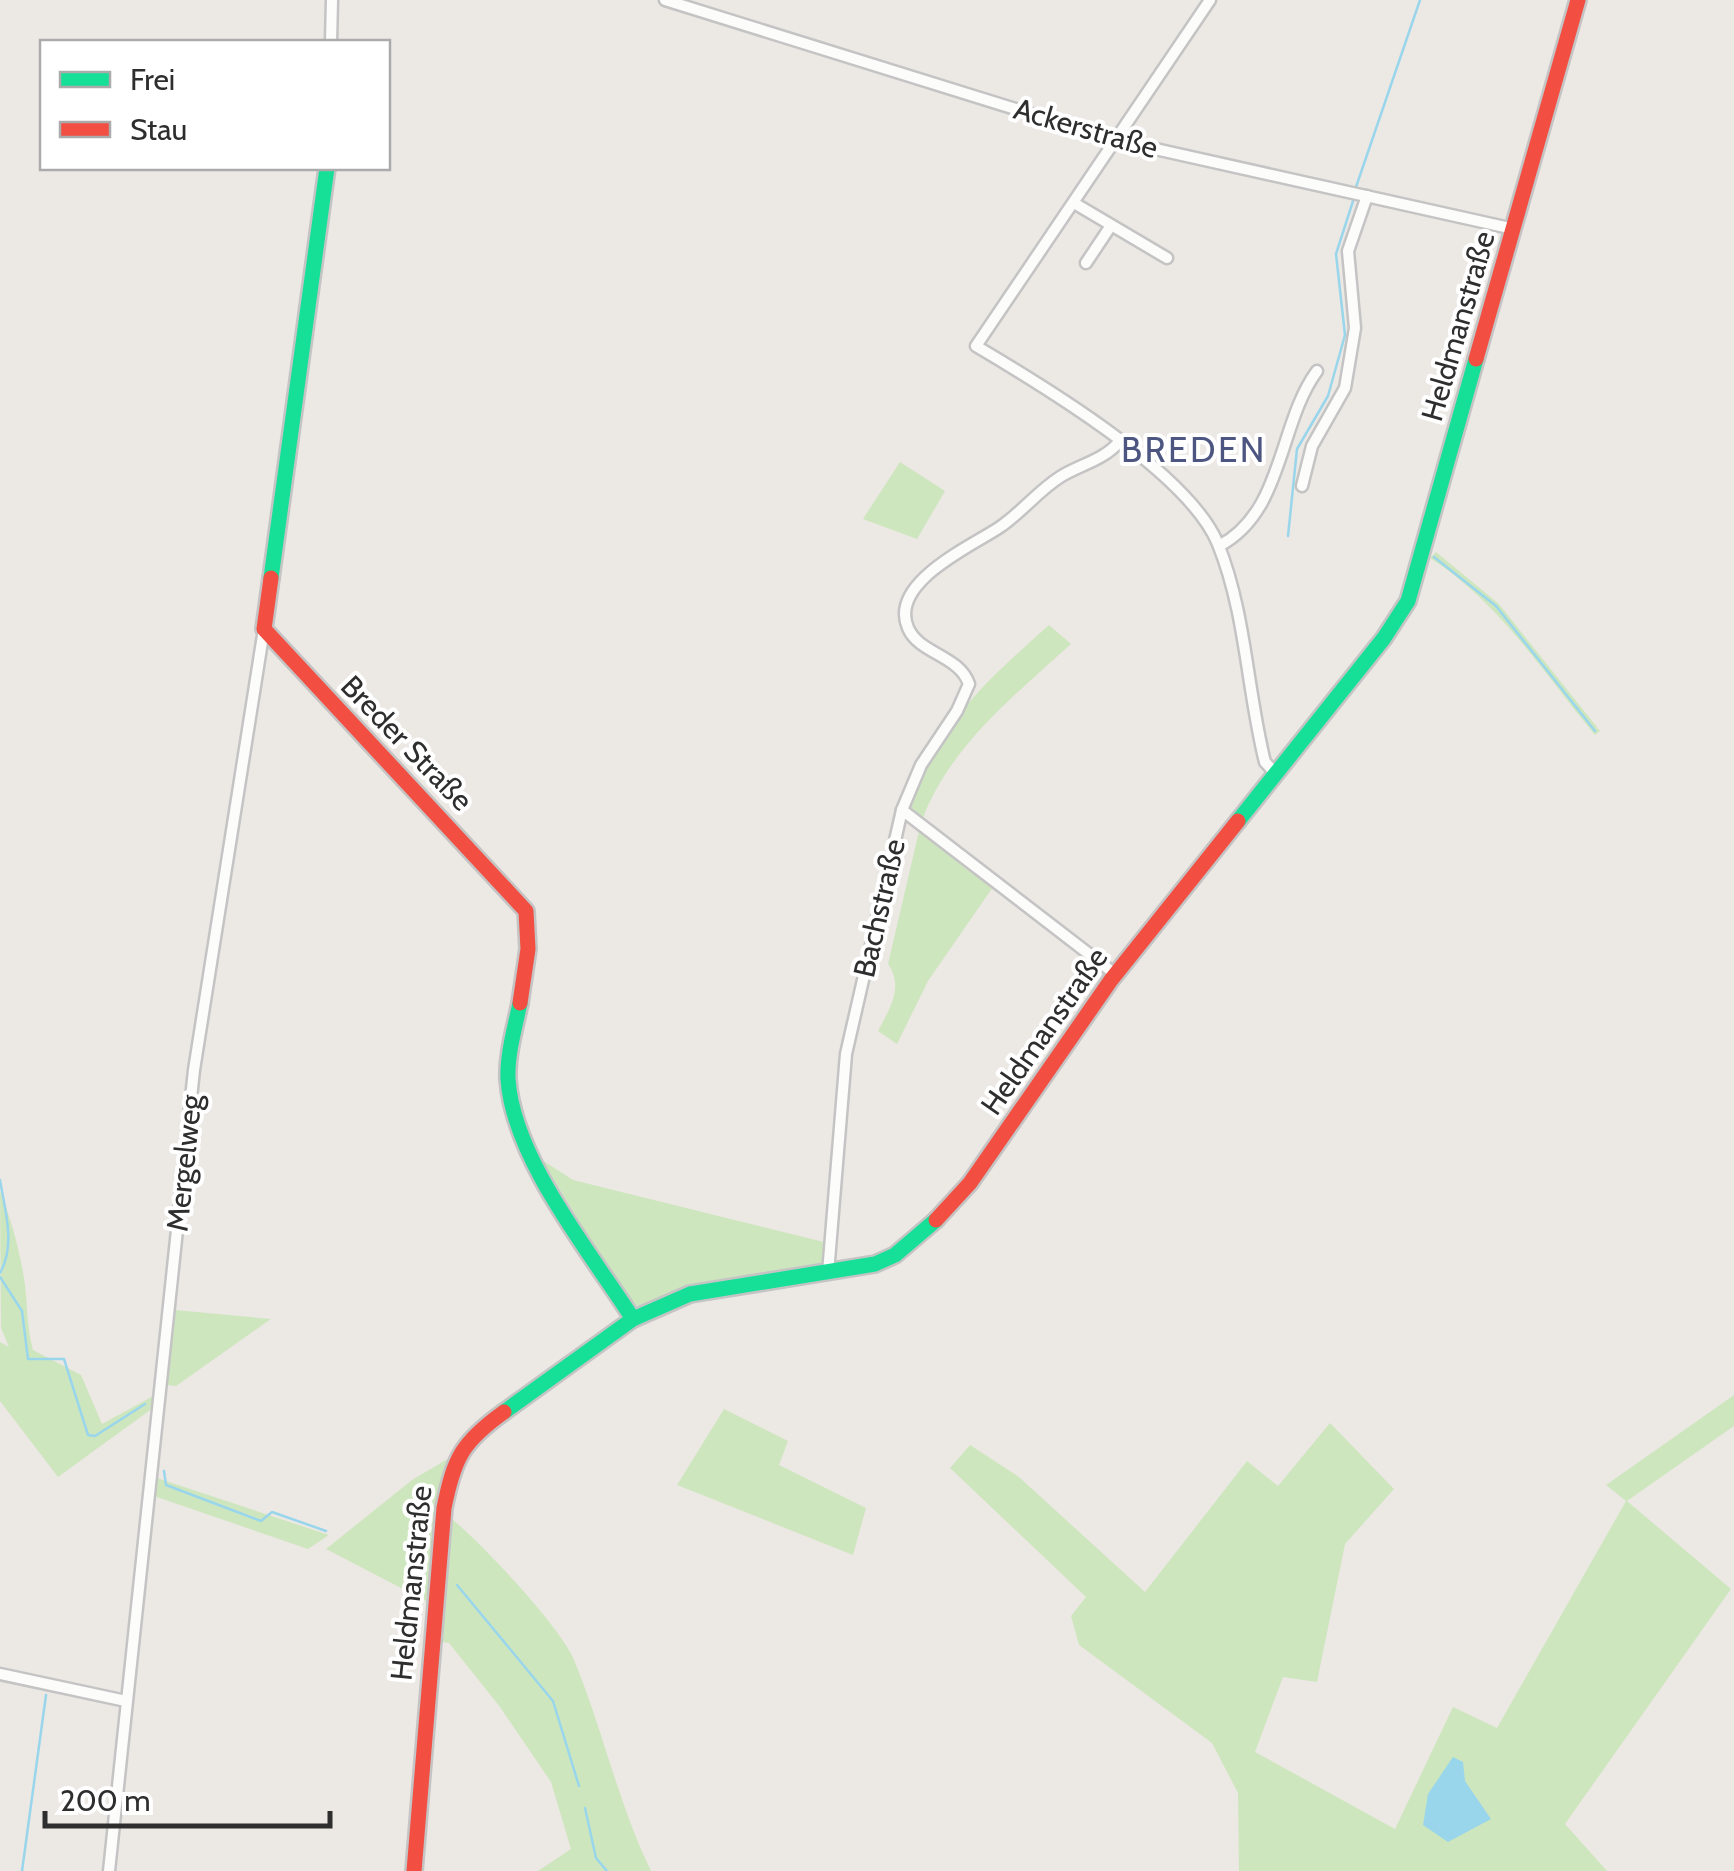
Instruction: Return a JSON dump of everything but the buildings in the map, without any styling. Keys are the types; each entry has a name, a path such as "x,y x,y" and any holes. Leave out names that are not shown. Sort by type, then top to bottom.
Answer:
{"main road":[{"name":"Heldmanstraße","path":"414,1871 434,1605 453,1462 476,1432 507,1407 633,1319 690,1294 737,1283 852,1271 895,1255 952,1205 1116,974 1408,601 1578,0"},
{"path":"264,628 326,170"},
{"name":"Breder Straße","path":"264,628 526,911 528,938 508,1076 512,1118 633,1319"}],"street":[{"path":"330,40 332,0"},
{"name":"Ackerstraße","path":"665,0 1115,140 1514,229"},
{"path":"1210,0 976,346 1071,402 1191,503 1219,546 1240,626 1260,746 1264,762 1276,774"},
{"path":"1302,486 1312,446 1345,388 1354,328 1348,250 1366,196"},
{"path":"1074,202 1167,258"},
{"path":"1086,263 1110,227"},
{"path":"1219,546 1264,499 1302,391 1317,371"},
{"path":"902,810 921,764 957,711 969,684 958,666 914,637 908,628 907,608 916,590 944,558 1000,528 1053,482 1111,451 1119,442"},
{"name":"Mergelweg","path":"109,1871 194,1070 264,628"},
{"name":"Bachstraße","path":"828,1274 846,1054 902,810 1116,974"},
{"path":"0,1674 126,1701"}],"green space":[{"path":"900,462 945,491 917,539 863,519"},
{"path":"1436,552 1499,604 1600,731 1595,735 1499,617 1430,558"},
{"path":"1049,625 1071,644 966,746 934,793 922,820 907,808 934,751 984,686"},
{"path":"920,827 995,884 928,981 897,1044 878,1031 894,998 895,981 888,964"},
{"path":"542,1160 573,1180 828,1243 826,1265 645,1307 629,1304"},
{"path":"0,1191 20,1256 33,1350 81,1375 102,1424 155,1395 153,1408 58,1477 0,1401 0,1342 9,1347 1,1328"},
{"path":"175,1310 271,1319 176,1386 166,1385"},
{"path":"1734,1395 1734,1426 1627,1501 1731,1589 1565,1824 1607,1871 1239,1871 1238,1793 1212,1743 1079,1645 1071,1616 1086,1597 950,1468 970,1445 1019,1477 1145,1592 1247,1461 1278,1486 1330,1423 1394,1489 1345,1544 1317,1682 1283,1677 1255,1752 1395,1829 1453,1707 1497,1728 1626,1501 1606,1485"},
{"path":"724,1409 788,1441 779,1465 866,1508 853,1555 677,1485"},
{"path":"451,1457 441,1494 428,1602 326,1549 412,1480"},
{"path":"157,1478 329,1535 308,1549 154,1496"},
{"path":"447,1515 516,1583 566,1645 651,1871 538,1871 571,1849 551,1782 500,1707 449,1643 437,1641"}],"water":[{"path":"1453,1757 1463,1762 1465,1781 1491,1819 1448,1842 1423,1825 1428,1794"}],"waterway":[{"path":"1356,187 1420,0"},
{"path":"1288,536 1297,449 1328,396 1345,335 1336,254 1354,198"},
{"path":"1434,557 1496,606 1595,731"},
{"path":"1125,976 1376,661"},
{"path":"0,1180 8,1239 0,1273"},
{"path":"0,1277 22,1311 28,1359 64,1359 88,1435 95,1436 145,1404"},
{"path":"164,1471 166,1485 261,1521 272,1512 326,1531"},
{"path":"457,1585 553,1701 579,1786"},
{"path":"22,1871 46,1695"},
{"path":"585,1808 596,1858 607,1871"}],"traffic: fast":[{"path":"271,578 327,170"},
{"path":"1238,821 1384,638 1408,601 1476,359"},
{"path":"520,1003 508,1079 524,1141 557,1204 633,1319"},
{"path":"504,1412 633,1319 690,1294 875,1264 895,1255 936,1220"}],"traffic: jam":[{"path":"1476,359 1578,0"},
{"path":"271,578 264,629 526,911 528,949 520,1003"},
{"path":"936,1220 970,1183 1111,980 1238,821"},
{"path":"414,1871 444,1508 462,1452 504,1412"}],"district":[{"name":"BREDEN","path":"1194,449"}]}
